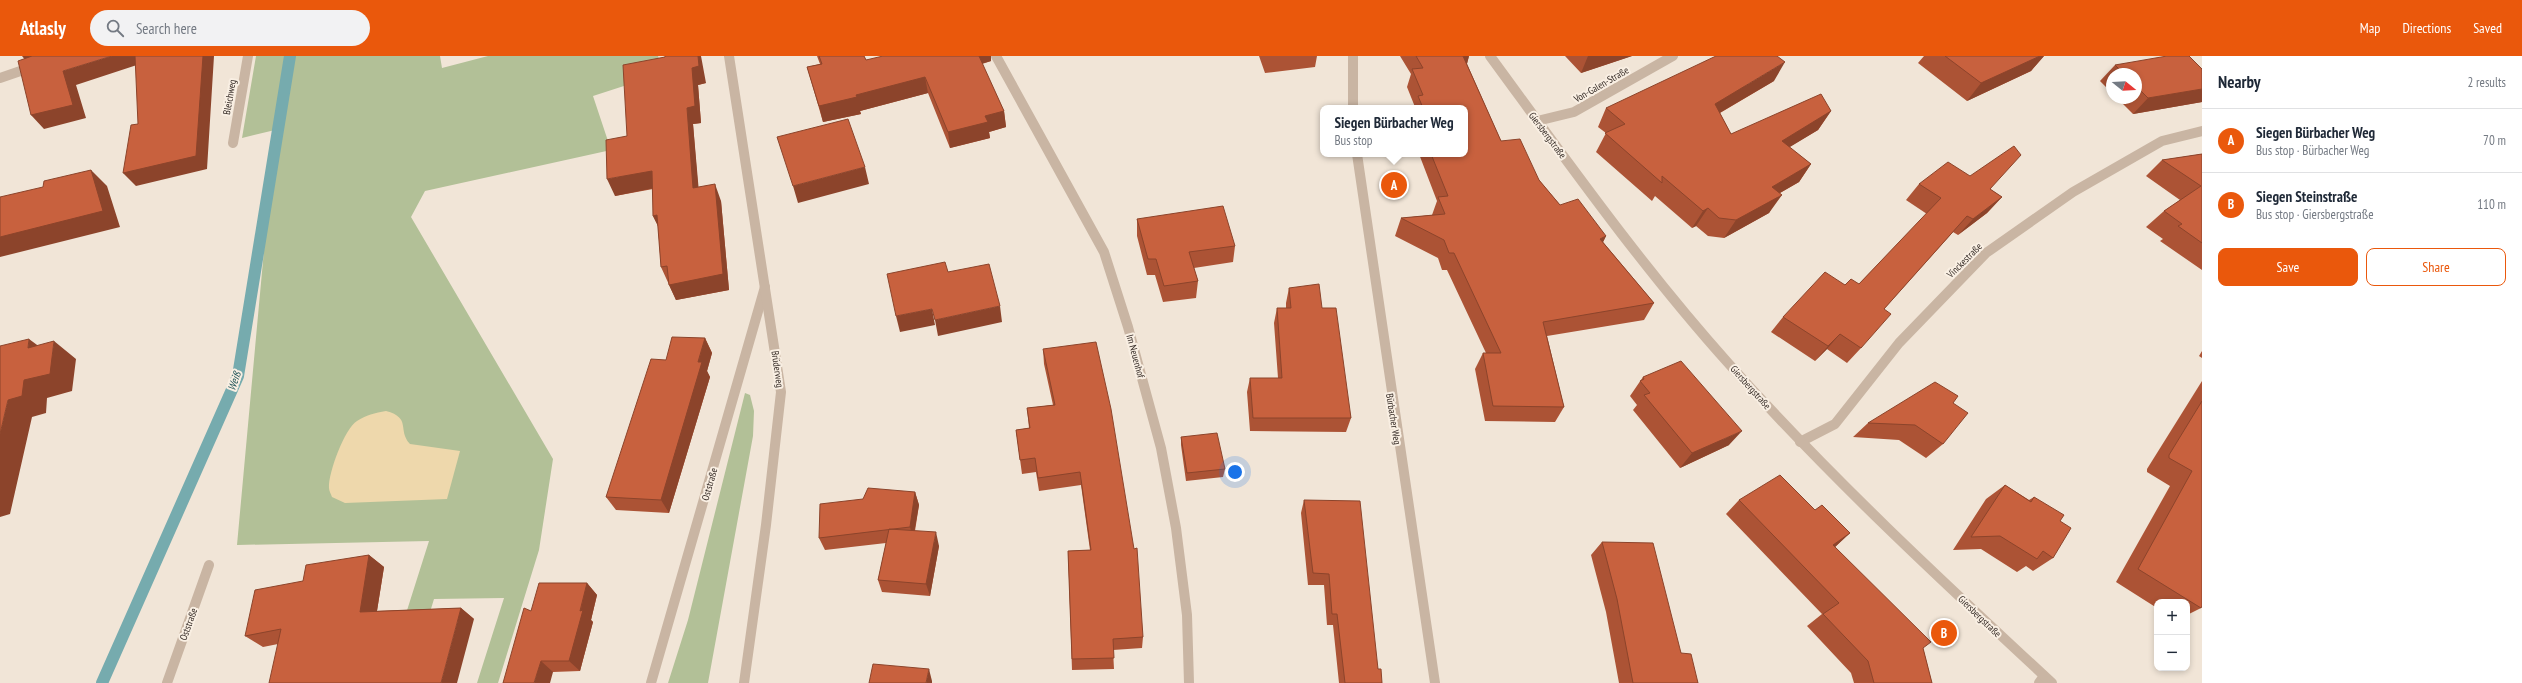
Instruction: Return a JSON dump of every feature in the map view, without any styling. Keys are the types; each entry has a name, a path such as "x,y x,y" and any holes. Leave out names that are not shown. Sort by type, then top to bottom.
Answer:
{"street":[{"name":"Bleichweg","path":"233,143 248,56"},
{"name":"Brüderweg","path":"729,56 766,285 781,392 766,524 744,683"},
{"name":"Im Neuenhof","path":"996,56 1104,252 1128,327 1161,448 1176,528 1187,615 1189,683"},
{"path":"1353,56 1353,105"},
{"name":"Giersbergstraße","path":"1490,56 1621,233 1672,296 1800,442 2045,681"},
{"name":"Von-Galen-Straße","path":"1537,121 1574,112 1673,56"},
{"path":"0,78 43,63"},
{"name":"Vinckestraße","path":"1800,442 1835,424 1899,343 1986,253 2073,192 2162,141 2202,131"},
{"name":"Bürbacher Weg","path":"1357,157 1386,362 1435,683"},
{"name":"Oststraße","path":"651,683 766,285"},
{"name":"Oststraße","path":"167,683 209,565"}],"green space":[{"path":"256,56 440,56 442,68 488,56 658,56 664,73 593,96 611,150 425,191 411,217 553,459 539,550 498,683 477,683 504,598 434,599 415,661 390,664 429,541 237,545 275,130 242,138"},
{"path":"745,393 750,395 754,411 753,436 708,683 668,683 688,620"}],"sand":[{"path":"386,411 399,417 402,421 404,434 410,444 460,451 447,499 345,503 332,497 329,488 331,472 347,432 352,425 360,419 371,414"}],"building":[{"path":"32,56 112,56 63,71 73,105 31,115 18,61"},
{"path":"135,56 203,56 196,156 123,173 131,125 138,124"},
{"path":"665,56 698,56 699,66 692,68 695,106 687,108 693,188 715,184 723,274 669,285 667,266 661,267 657,215 653,216 652,171 607,179 606,140 627,136 623,65"},
{"path":"819,56 864,56 866,60 883,56 979,56 1004,111 985,116 988,122 948,132 925,77 856,95 857,97 819,106 807,67 822,64"},
{"path":"1416,56 1463,56 1501,141 1520,139 1539,180 1560,205 1578,199 1606,236 1600,239 1654,303 1543,322 1564,407 1493,406 1483,353 1501,353 1454,253 1449,253 1444,240 1401,218 1445,214 1438,197 1448,196 1432,157 1468,157 1468,105 1422,105 1418,96 1423,95 1412,69 1423,68"},
{"path":"1716,56 1777,56 1785,62 1715,104 1731,134 1821,94 1831,111 1782,141 1811,164 1772,187 1782,195 1736,220 1719,218 1708,208 1703,211 1662,176 1662,183 1605,133 1625,124 1606,108"},
{"path":"1945,56 2040,56 1981,83"},
{"path":"2167,56 2189,56 2202,69 2202,89 2148,98 2142,92 2142,68 2118,68 2115,65"},
{"path":"848,119 865,167 793,186 777,137"},
{"path":"2014,146 2021,155 1990,189 2002,197 1973,219 1967,216 1884,309 1891,314 1861,348 1840,334 1828,346 1783,317 1825,272 1845,285 1851,279 1859,284 1941,198 1919,184 1948,162 1970,176"},
{"path":"2202,154 2202,243 2178,226 2182,224 2164,211 2201,186 2162,160"},
{"path":"91,170 103,211 0,237 0,197 43,187 44,181"},
{"path":"1223,206 1235,246 1189,252 1198,281 1164,286 1156,259 1148,259 1137,219"},
{"path":"945,262 948,272 989,264 1000,306 935,320 932,309 896,316 887,274"},
{"path":"1319,284 1322,308 1336,308 1351,418 1253,418 1250,378 1282,378 1277,308 1291,308 1289,288"},
{"path":"672,337 705,338 698,362 702,362 661,500 606,497 651,359 666,360"},
{"path":"29,339 28,348 54,341 50,374 24,380 22,396 8,400 0,434 0,346"},
{"path":"1096,342 1111,409 1134,549 1137,548 1143,637 1113,639 1114,658 1072,659 1068,551 1091,550 1080,472 1038,478 1035,458 1020,460 1016,430 1030,428 1027,408 1055,405 1043,349"},
{"path":"1681,361 1742,431 1692,453 1644,395 1650,393 1640,381 1644,379 1643,377"},
{"path":"1935,382 1958,396 1953,403 1968,413 1943,444 1915,425 1868,423"},
{"path":"2202,401 2201,608 2190,601 2190,599 2186,599 2138,569 2192,471 2169,458 2169,455"},
{"path":"1217,433 1225,469 1187,473 1181,437"},
{"path":"1780,475 1815,510 1822,505 1850,533 1833,545 1931,642 1923,648 1932,683 1874,683 1868,661 1823,614 1839,603 1739,500"},
{"path":"2005,485 2031,502 2034,497 2064,515 2060,521 2071,528 2053,558 2043,551 2037,559 2000,536 1971,537"},
{"path":"868,488 915,492 910,527 819,538 820,504 863,499"},
{"path":"1304,500 1360,501 1378,669 1381,669 1382,683 1345,683 1337,614 1332,614 1329,574 1313,573"},
{"path":"889,529 936,532 926,584 878,580"},
{"path":"1602,542 1653,543 1681,653 1691,654 1698,683 1633,683 1617,599"},
{"path":"369,555 360,612 461,608 441,683 269,683 281,629 245,636 255,590 303,581 306,565"},
{"path":"539,583 587,583 580,611 583,610 569,661 541,661 534,683 503,683 524,608 531,611"},
{"path":"873,664 929,669 926,683 869,683"}],"waterway":[{"name":"Weiß","path":"102,683 238,376 290,56"}],"place":[{"name":"Siegen Bürbacher Weg","path":"1394,185"},
{"name":"Siegen Steinstraße","path":"1944,633"}]}
